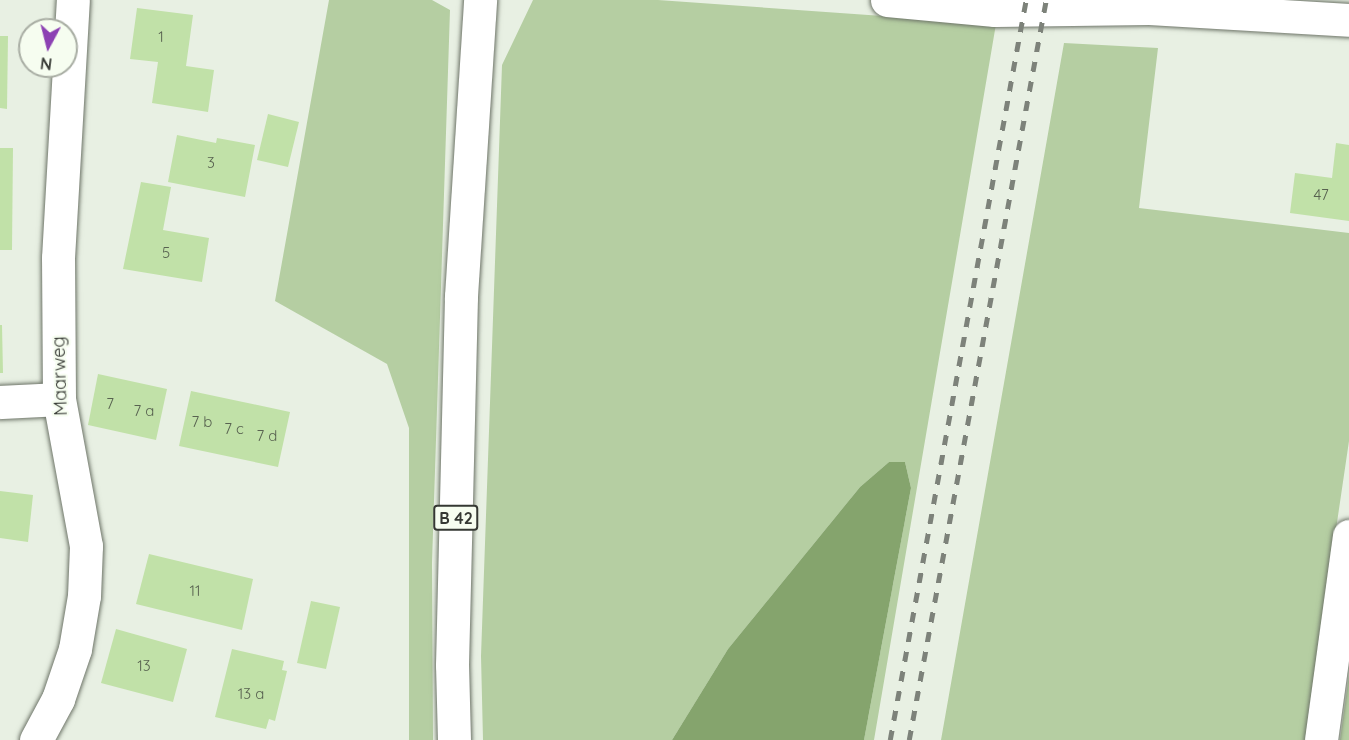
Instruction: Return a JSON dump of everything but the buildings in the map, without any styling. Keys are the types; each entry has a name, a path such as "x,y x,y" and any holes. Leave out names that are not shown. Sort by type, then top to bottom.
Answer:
{"street":[{"name":"Maarweg","path":"36,740 58,699 75,649 84,596 86,546 59,399 58,258 73,0"},
{"name":"B 42","path":"454,740 452,665 461,296 480,0"},
{"path":"887,0 995,10 1149,8 1349,20"},
{"path":"0,402 59,399"},
{"path":"1321,740 1349,537"}],"shaded area":[{"path":"329,0 432,0 450,10 432,563 433,740 409,740 409,428 387,364 275,301"},
{"path":"533,0 658,0 996,24 874,740 864,740 911,488 905,462 889,462 860,487 728,649 672,740 483,740 481,656 502,65"},
{"path":"1064,43 1158,48 1139,208 1349,233 1349,441 1305,740 941,740"},
{"path":"889,462 905,462 911,488 864,740 672,740 728,649 860,487"},
{"path":"1349,675 1349,740 1340,740"}],"railway":[{"path":"890,740 1026,0"},
{"path":"909,740 1046,0"}]}
